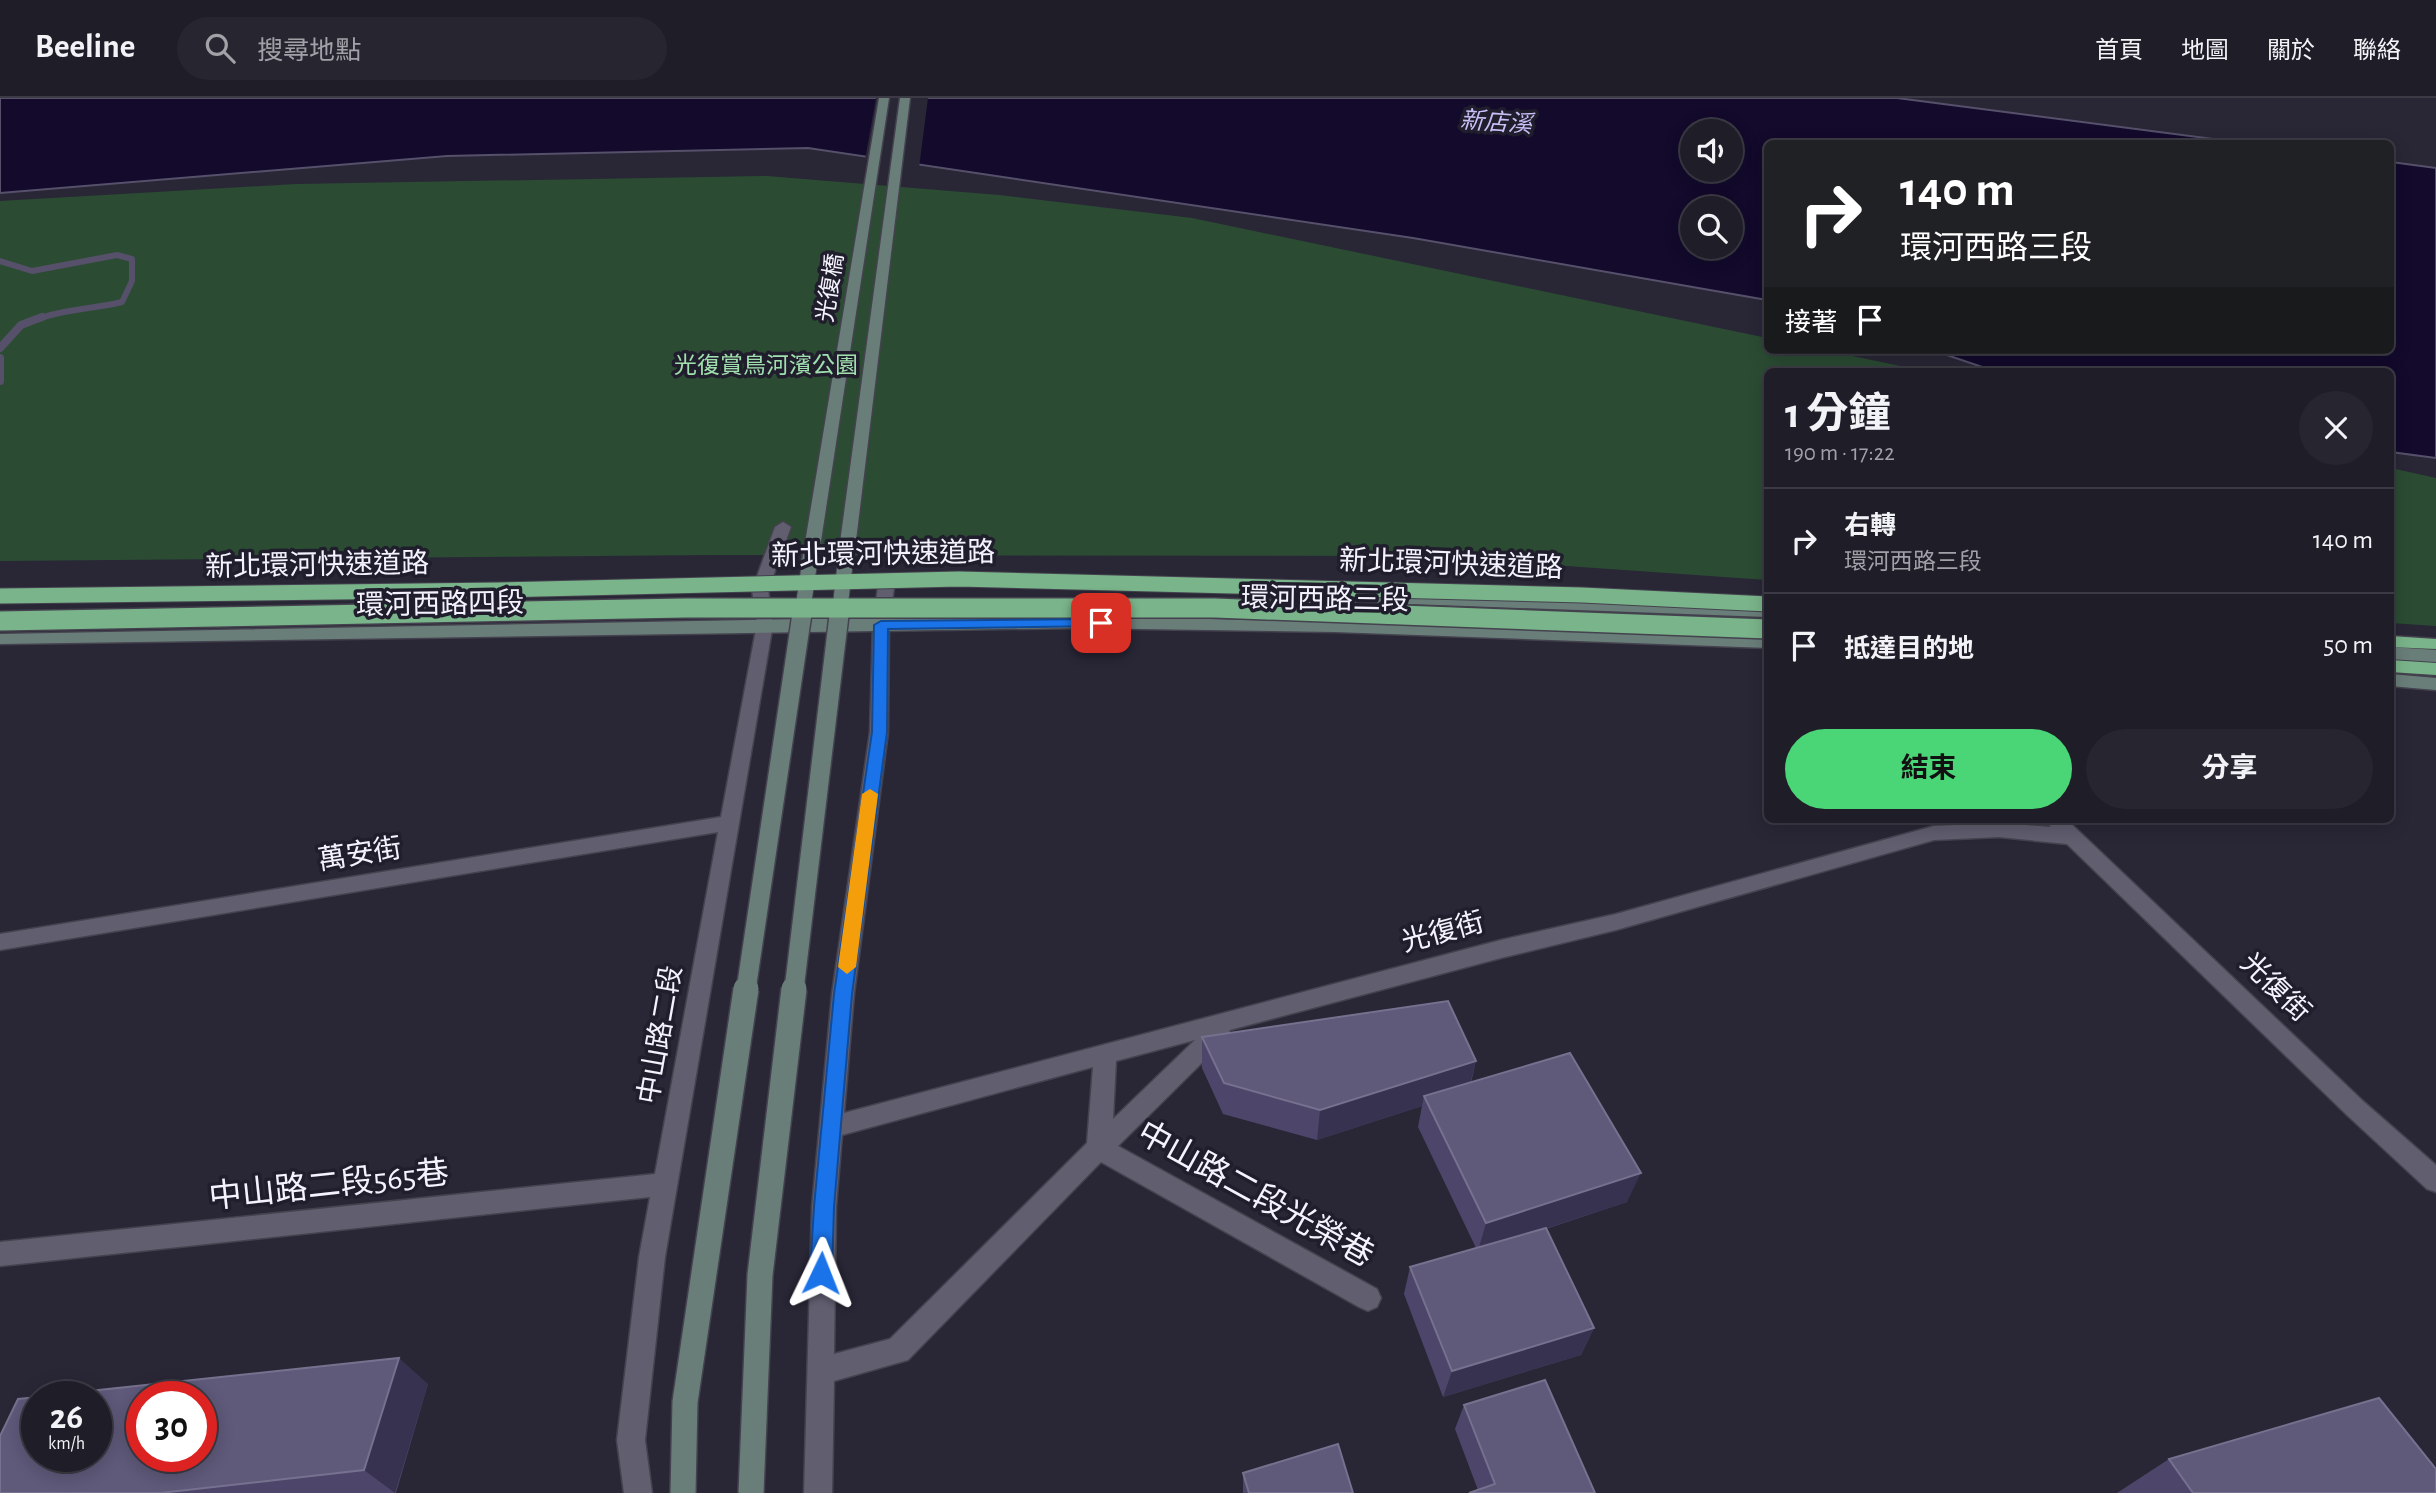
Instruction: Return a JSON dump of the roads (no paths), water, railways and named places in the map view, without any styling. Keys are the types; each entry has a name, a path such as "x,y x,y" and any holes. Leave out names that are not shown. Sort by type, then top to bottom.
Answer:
{"highway":[{"name":"新北環河快速道路","path":"0,598 959,579 1569,594 1764,604"},
{"name":"新北環河快速道路","path":"0,621 685,608 1215,608 1764,629"},
{"path":"2394,641 2436,644"},
{"path":"2394,666 2436,669"}],"main road":[{"name":"光復橋","path":"683,1493 685,1402 809,567 884,98"},
{"name":"光復橋","path":"751,1493 760,1275 845,565 905,98"},
{"name":"環河西路三段","path":"886,587 1250,594 1764,612"},
{"name":"環河西路四段","path":"0,598 760,590"},
{"name":"環河西路四段","path":"0,639 765,624 881,625"},
{"name":"環河西路三段","path":"881,625 1296,625 1764,643"},
{"path":"2394,653 2436,656"},
{"path":"2394,680 2436,684"}],"street":[{"path":"760,590 783,527"},
{"path":"818,1493 821,1249 843,994 879,732 881,625 886,587"},
{"name":"中山路二段","path":"638,1493 631,1440 652,1257 765,624 760,590"},
{"name":"萬安街","path":"0,942 729,823"},
{"name":"光復街","path":"2058,823 2436,1181"},
{"name":"光復街","path":"832,1127 1616,922 1812,864 1934,833 1999,830 2074,838"},
{"path":"1099,1148 1230,1021"},
{"path":"1099,1148 1105,1054"},
{"name":"中山路二段光榮巷","path":"819,1372 898,1350 1099,1148 1368,1298"},
{"name":"中山路二段565巷","path":"0,1254 665,1184"}],"water":[{"name":"新店溪","path":"0,98 1897,98 2221,140 1764,140 1764,299 1413,238 808,148 447,156 0,193"},
{"path":"2394,162 2436,168 2436,458 2394,452 2394,368 1985,368 1944,354 2394,354"}],"waterway":[{"path":"0,261 32,271 117,255 132,259 132,281 122,302 38,319"},
{"path":"0,348 21,325 42,317"},
{"path":"0,358 0,381"}],"park label":[{"name":"光復賞鳥河濱公園","path":"766,366"}]}
